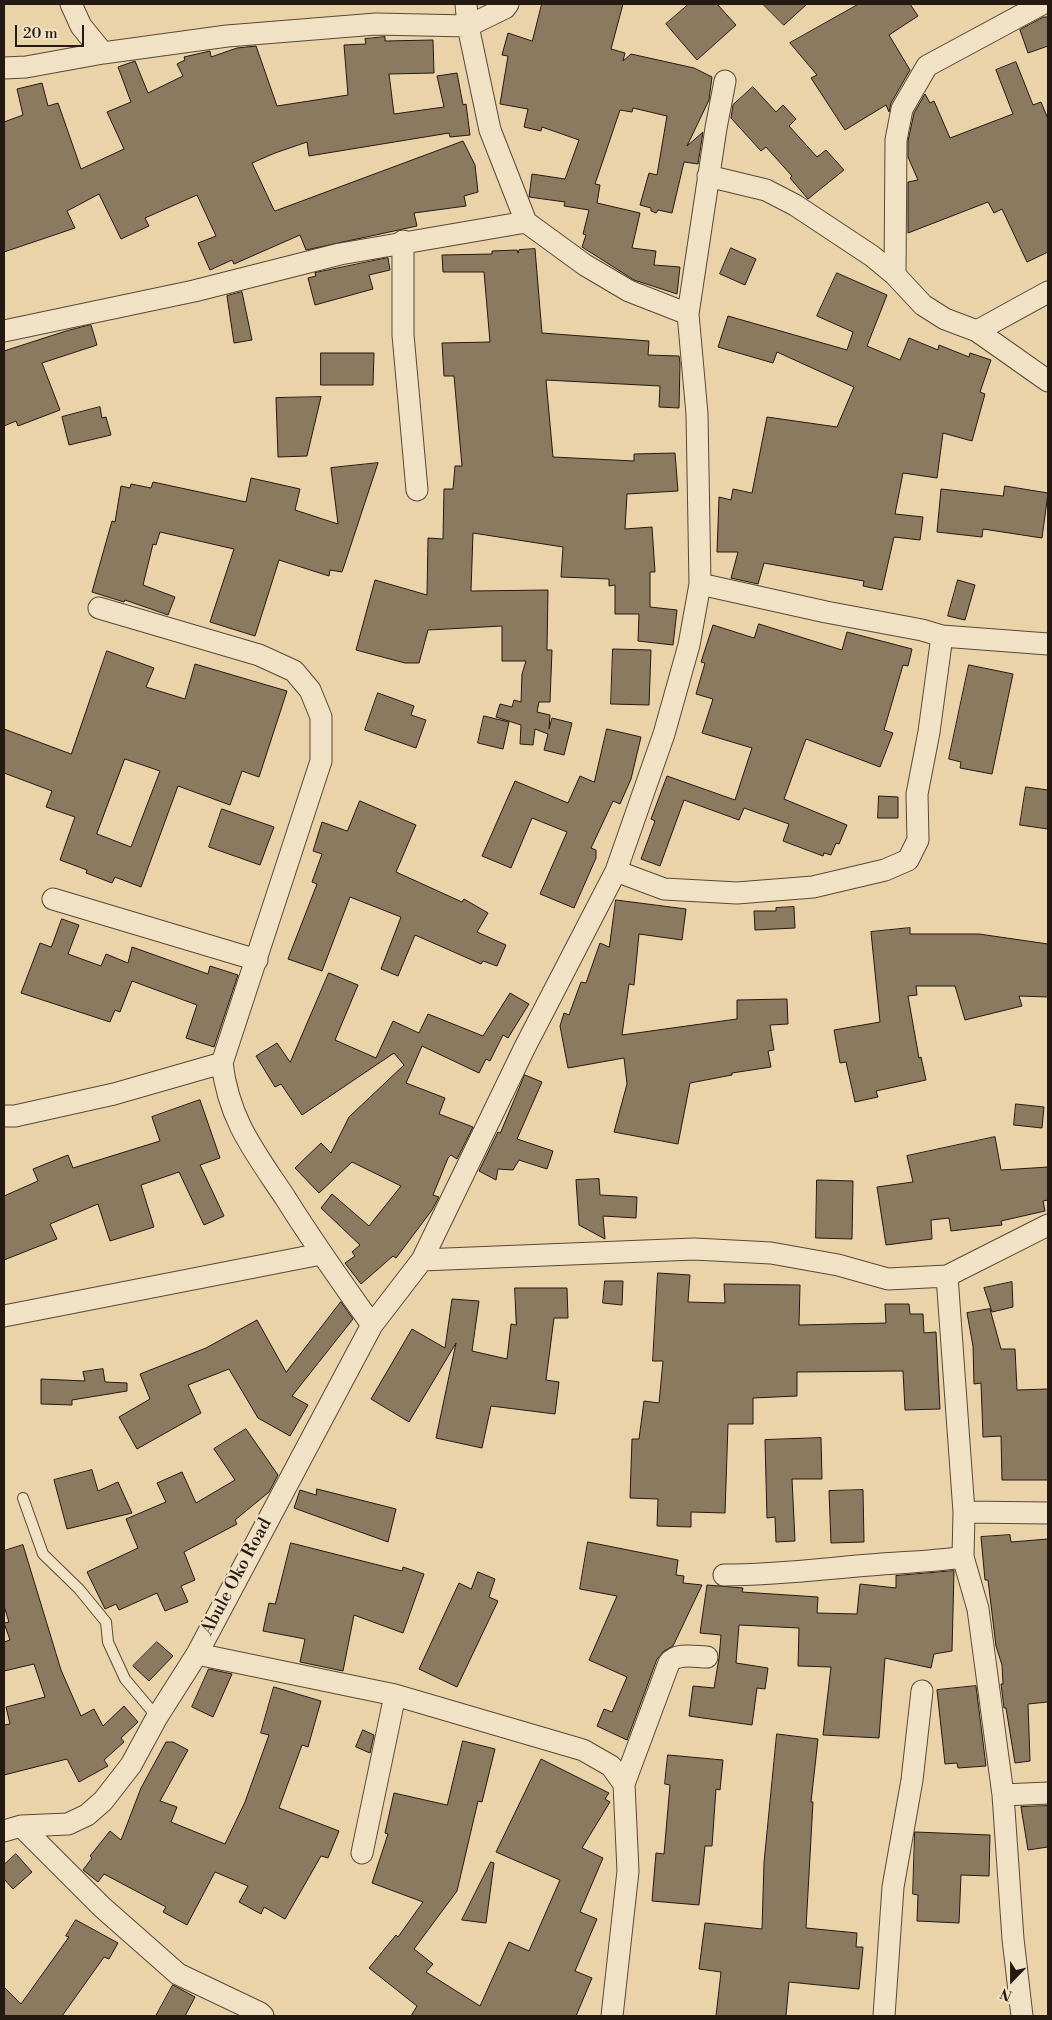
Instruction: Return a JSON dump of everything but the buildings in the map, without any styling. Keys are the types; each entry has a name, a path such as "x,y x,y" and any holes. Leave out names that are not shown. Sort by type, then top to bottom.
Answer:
{"street":[{"path":"71,4 81,26 103,53"},
{"path":"466,4 468,26 490,130 526,222 584,265 629,291 688,314"},
{"path":"4,68 26,67 103,53 227,36 376,24 468,26 505,8 508,4"},
{"path":"895,275 896,140 902,109 927,66 1042,4"},
{"name":"Abule Oko Road","path":"12,1828 68,1824 87,1815 103,1801 131,1765 157,1717 197,1654 372,1325 422,1260 525,1047 616,871 664,734 689,645 700,584 697,414 688,314 708,176 725,82"},
{"path":"708,176 766,190 795,205 872,256 895,275 923,304 945,319 977,331 1048,381"},
{"path":"4,331 194,291 340,254 403,241 526,222"},
{"path":"403,241 404,335 417,490"},
{"path":"977,331 1048,292"},
{"path":"700,584 826,612 922,630 942,636 1048,644"},
{"path":"99,608 259,655 294,671 310,690 321,717 321,761 222,1063 225,1089 240,1128 321,1254 372,1325"},
{"path":"616,871 664,889 737,894 813,886 885,870 908,860 918,840 917,794 929,732 942,636"},
{"path":"53,900 257,960"},
{"path":"4,1116 15,1116 114,1094 222,1063"},
{"path":"422,1260 694,1249 771,1252 838,1265 888,1279 947,1276 1048,1225"},
{"path":"4,1316 321,1254"},
{"path":"947,1276 964,1512 962,1556 978,1609 1003,1796 1013,1939 1022,2016"},
{"path":"964,1512 1048,1513"},
{"path":"724,1575 766,1575 871,1564 940,1561 962,1556"},
{"path":"197,1654 395,1695 583,1750 611,1766 624,1784"},
{"path":"612,2016 628,1871 624,1784 669,1663 678,1656 707,1657"},
{"path":"884,2016 893,1887 912,1780 922,1691"},
{"path":"362,1853 395,1695"},
{"path":"1003,1796 1048,1793"},
{"path":"12,1828 178,1974 263,2016"}],"lane":[{"path":"23,1498 43,1554 79,1589 106,1622 108,1642 125,1679 157,1717"}]}
